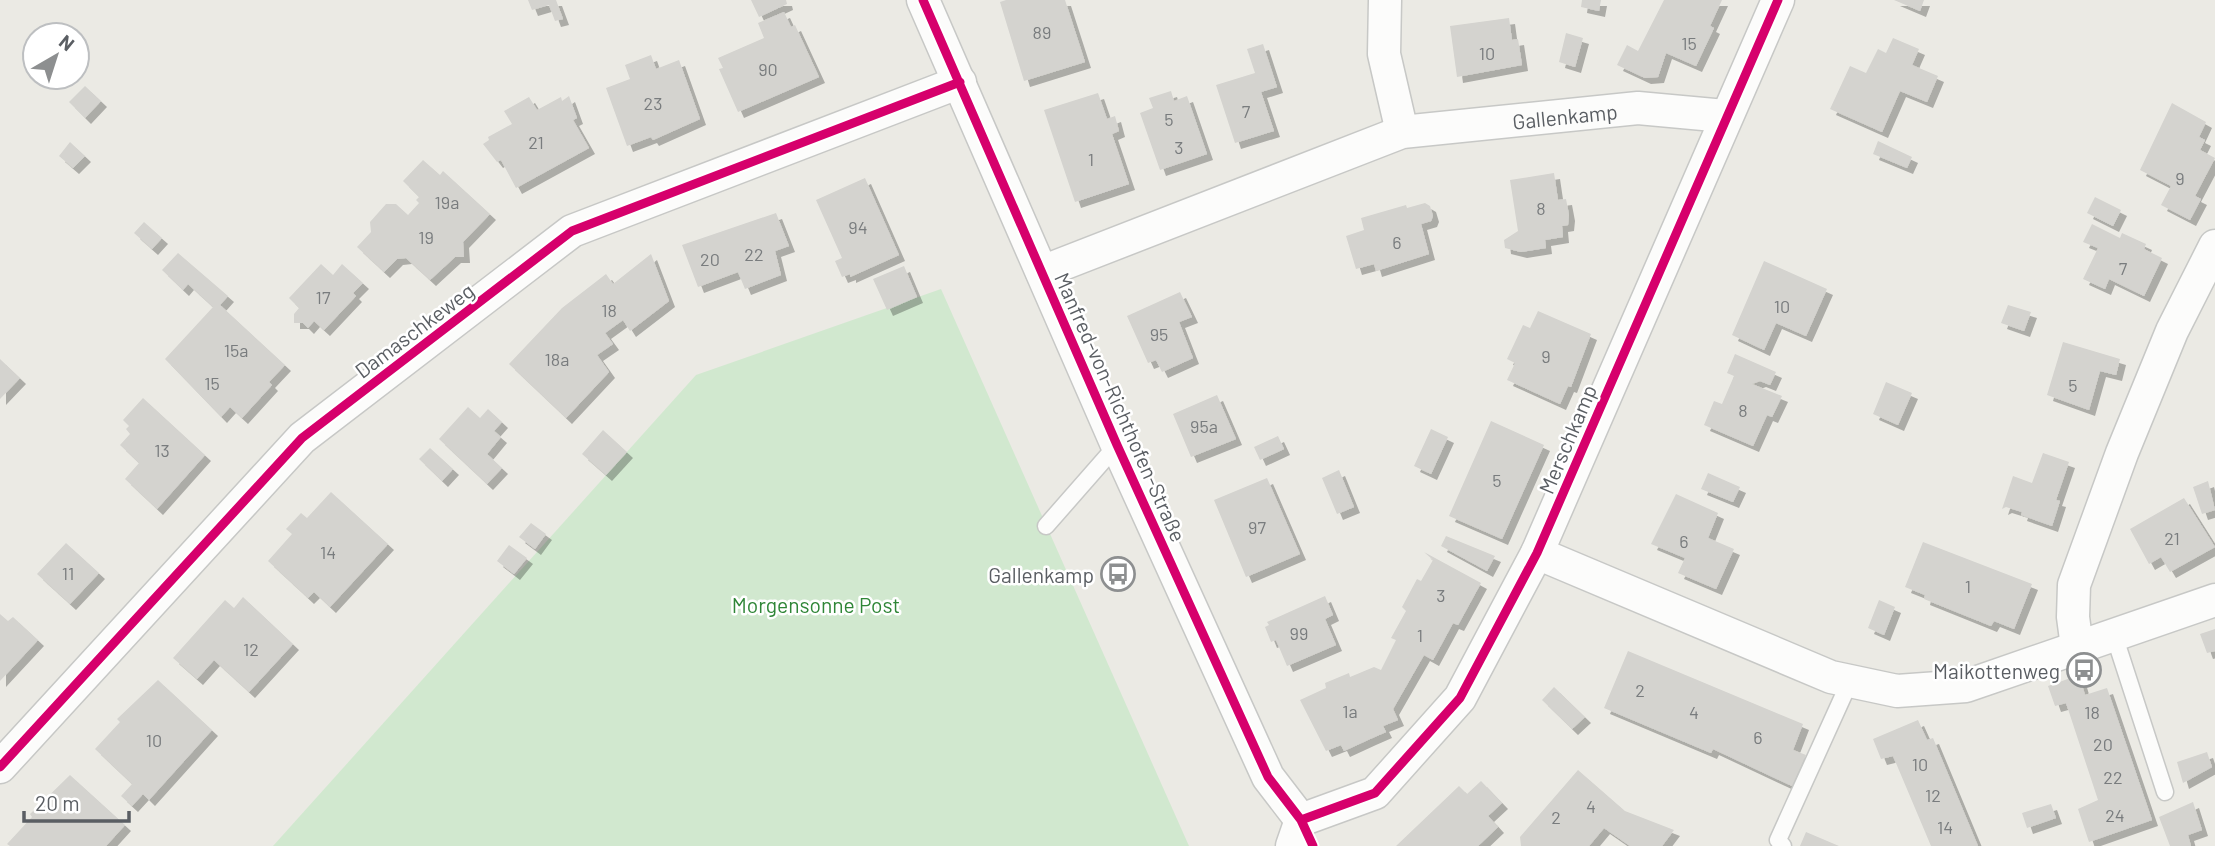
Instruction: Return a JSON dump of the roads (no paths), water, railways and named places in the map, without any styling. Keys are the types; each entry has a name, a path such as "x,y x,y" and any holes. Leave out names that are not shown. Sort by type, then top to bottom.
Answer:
{"street":[{"name":"Manfred-von-Richthofen-Straße","path":"923,0 1117,445 1296,833"},
{"path":"1385,0 1384,54 1402,132"},
{"name":"Merschkamp","path":"1296,833 1375,793 1460,698 1537,552 1725,116 1778,0"},
{"name":"Damaschkeweg","path":"0,767 302,438 572,231 960,82"},
{"name":"Gallenkamp","path":"1042,272 1402,132 1638,108 1725,116"},
{"path":"2077,647 2073,617 2074,585 2122,453 2172,331 2215,246"},
{"path":"1537,552 1831,677 1896,691 1966,686 2215,600"}],"lane":[{"path":"1046,526 1117,445"},
{"path":"2114,635 2165,792"},
{"path":"1783,846 1778,840 1850,681"}],"place":[{"name":"Gallenkamp","path":"1118,574"},
{"name":"Maikottenweg","path":"2084,670"}],"park label":[{"name":"Morgensonne Post","path":"816,604"}]}
